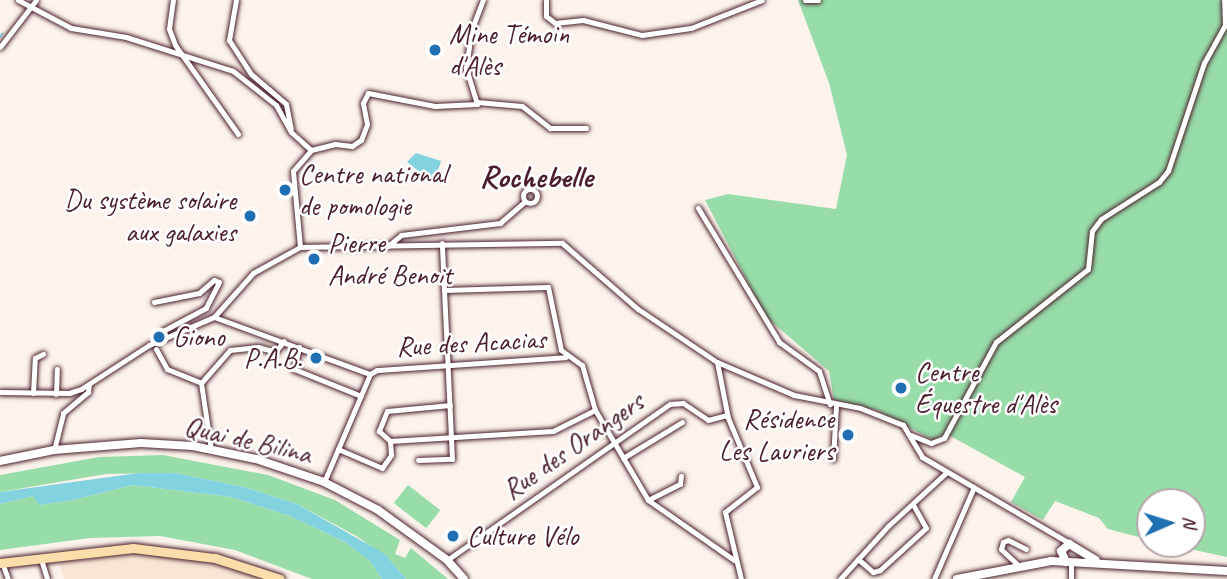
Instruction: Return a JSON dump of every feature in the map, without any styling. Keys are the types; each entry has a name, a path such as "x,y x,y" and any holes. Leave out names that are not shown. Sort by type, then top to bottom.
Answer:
{"main road":[{"name":"Quai de Bilina","path":"0,461 54,450 141,443 211,450 324,482 378,510 471,579"},
{"path":"1051,561 1072,544 1074,559"},
{"path":"1,567 40,559 133,548 187,552 280,579"},
{"path":"1061,551 1074,559"},
{"path":"957,579 1018,565 1074,559 1227,570"},
{"name":"Quai de Bilina","path":"459,571 464,579"}],"street":[{"path":"18,0 31,10 71,28 184,54 233,71 276,105 291,132 311,150"},
{"path":"0,47 31,10 36,0"},
{"path":"173,0 169,29 238,134"},
{"path":"236,0 229,40 251,74 286,104 291,132"},
{"path":"477,102 466,68 471,31 483,0"},
{"path":"547,0 546,16 555,23 583,20 642,35 691,28 762,0"},
{"path":"806,0 818,0"},
{"path":"911,435 930,443 944,438 996,342 1088,269 1092,231 1101,219 1159,182 1168,171 1204,63 1225,25 1224,0"},
{"path":"300,247 291,179 311,150 335,144 352,146 361,140 367,124 363,103 368,93 435,106 477,102 522,106 550,128 586,128"},
{"path":"388,246 401,235 494,225 525,201"},
{"path":"698,208 779,342 819,371 833,405 833,459"},
{"path":"418,460 452,458 442,243"},
{"path":"0,392 56,394 89,384 163,339 214,317 253,273 300,247 562,243 638,309 717,362 794,395 833,405 860,408 903,425 922,457 1072,544"},
{"path":"154,302 199,293 214,280 219,282 206,308 163,331 163,339"},
{"path":"444,290 548,288 566,357 582,365 595,410 648,500 734,560"},
{"path":"214,317 370,374"},
{"path":"211,450 204,420 201,383 230,350 258,347 275,352 284,341"},
{"path":"299,347 294,369 361,396"},
{"path":"156,349 167,369 201,383"},
{"path":"33,393 35,358 43,354"},
{"name":"Rue des Acacias","path":"324,482 370,374 384,369 566,357"},
{"path":"717,362 727,415 757,487 725,512 734,560 741,579"},
{"path":"56,394 57,369"},
{"path":"54,450 63,413 88,392 89,384"},
{"name":"Rue des Orangers","path":"447,559 675,402 708,420 727,415"},
{"path":"338,449 382,468 391,454 390,441 379,431 387,411 450,405"},
{"path":"390,441 451,435 553,431 595,410"},
{"path":"623,457 682,422"},
{"path":"840,579 888,526 914,506 947,472"},
{"path":"648,500 680,484 681,476"},
{"path":"934,579 974,487"},
{"path":"858,559 873,572 880,570 926,528 914,506"},
{"path":"1059,537 1061,551"},
{"path":"1018,565 1001,550 1003,542 1008,540 1026,549"},
{"path":"40,559 47,579"},
{"path":"1071,579 1074,559"},
{"path":"1,567 8,579"},
{"path":"1213,579 1217,570"}],"shaded area":[{"path":"142,553 209,561 269,579 64,579 59,563"}],"green space":[{"path":"798,0 1227,0 1227,557 1206,553 1206,488 1136,488 1136,536 1108,529 1099,518 1055,501 1043,520 1011,502 1025,477 945,433 933,440 876,410 834,400 829,371 766,317 705,200 728,194 836,209 847,155 829,83"},
{"path":"163,455 268,475 335,500 400,540 395,554 405,558 411,548 448,579 406,579 390,560 358,537 297,504 244,487 175,473 106,474 0,492 0,475 99,457"},
{"path":"133,485 231,497 290,516 345,542 370,561 382,579 312,579 235,550 160,536 90,538 0,550 0,504 33,496 39,505 73,500"},
{"path":"408,485 440,510 426,528 394,503"}],"water":[{"path":"416,153 441,161 434,183 407,162"},
{"path":"139,473 175,473 244,487 297,504 385,554 406,579 382,579 370,561 345,542 290,516 231,497 133,485 73,500 39,505 33,496 0,504 0,492"}],"place":[{"name":"Mine Témoin d'Alès","path":"435,50"},
{"name":"Centre national de pomologie","path":"285,190"},
{"name":"Du système solaire aux galaxies","path":"250,216"},
{"name":"Pierre André Benoit","path":"314,259"},
{"name":"Giono","path":"159,337"},
{"name":"P.A.B.","path":"316,358"},
{"name":"Centre Équestre d'Alès","path":"901,388"},
{"name":"Résidence Les Lauriers","path":"848,435"},
{"name":"Culture Vélo","path":"453,536"}],"district":[{"name":"Rochebelle","path":"536,177"}]}
